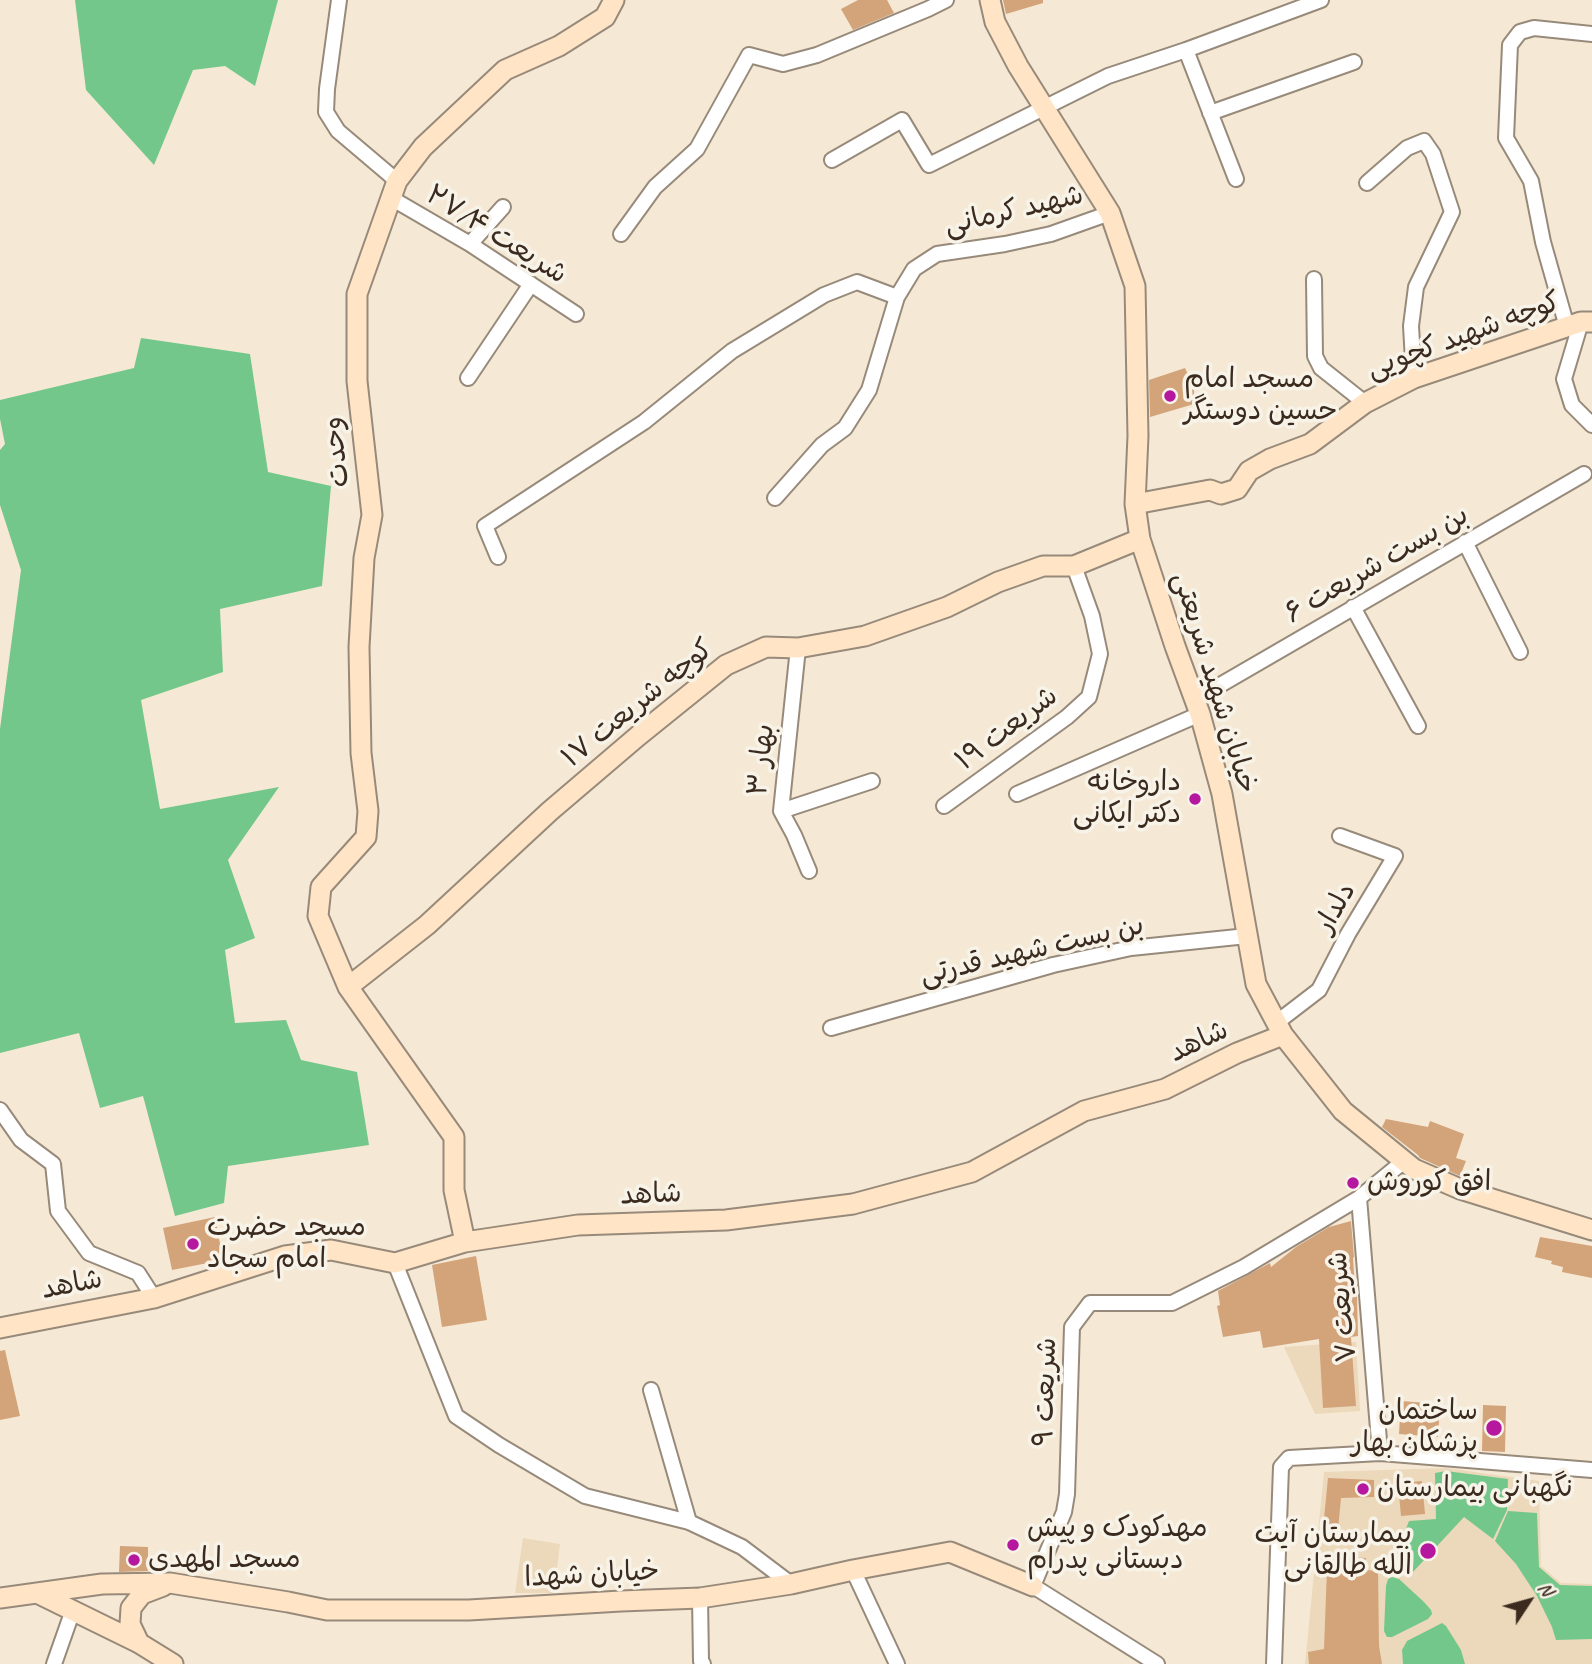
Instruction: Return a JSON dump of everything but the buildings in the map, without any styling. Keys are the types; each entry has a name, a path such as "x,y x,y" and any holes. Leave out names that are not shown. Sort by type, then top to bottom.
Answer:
{"street":[{"name":"شریعت ۲۷/۴","path":"339,0 326,112 338,131 394,189 470,244 576,314"},
{"name":"وحدت","path":"465,1242 454,1190 454,1137 348,987 318,916 321,887 366,837 368,811 361,753 359,647 364,558 372,515 357,381 357,294 394,189 423,147 505,70 559,46 594,24 605,16 614,0"},
{"path":"621,234 655,187 696,149 749,55 783,64 817,55 946,0"},
{"name":"خیابان شهید شریعتی","path":"990,0 995,22 1018,66 1110,213 1135,286 1138,436 1135,504 1140,539 1198,706 1222,794 1256,984 1280,1029 1343,1111 1414,1169 1460,1189 1592,1230"},
{"path":"832,160 902,120 929,165 1108,76 1321,0"},
{"path":"1592,34 1534,28 1520,32 1510,45 1506,138 1531,181 1543,242 1580,324 1564,379 1572,405 1592,425"},
{"path":"1186,50 1236,179"},
{"path":"1210,113 1354,62"},
{"path":"1367,183 1408,148 1424,141 1433,153 1452,212 1416,287 1411,326 1413,378"},
{"path":"470,244 503,206"},
{"name":"شهید کرمانی","path":"775,498 822,445 845,428 869,390 897,297 914,269 937,254 1051,234 1110,213"},
{"path":"1314,279 1315,356 1321,368 1364,402"},
{"path":"498,557 485,526 644,422 732,351 824,295 857,282 897,297"},
{"path":"468,378 531,284"},
{"name":"کوچه شهید کچویی","path":"1135,504 1210,490 1222,494 1237,489 1249,471 1270,459 1310,444 1364,402 1413,378 1580,324"},
{"name":"بن بست شریعت ۶","path":"1017,794 1198,706 1353,607 1584,474"},
{"name":"کوچه شریعت ۱۷","path":"348,987 428,925 550,811 726,665 766,647 799,648 865,636 947,607 998,582 1043,566 1074,566 1140,539"},
{"path":"1465,542 1520,652"},
{"name":"شریعت ۱۹","path":"944,806 1067,717 1089,697 1100,654 1092,616 1074,566"},
{"path":"1353,607 1418,726"},
{"name":"بهار ۳","path":"799,648 781,811 809,871"},
{"path":"781,811 872,781"},
{"name":"دلدار","path":"1280,1029 1319,990 1348,934 1395,856 1340,836"},
{"name":"بن بست شهید قدرتی","path":"831,1028 1053,965 1131,948 1248,936"},
{"name":"شاهد","path":"0,1328 154,1298 285,1256 331,1250 395,1263 465,1242 578,1225 726,1220 853,1204 972,1172 1084,1111 1165,1089 1280,1029"},
{"path":"0,1110 21,1140 53,1164 58,1211 89,1253 138,1273 154,1298"},
{"name":"شریعت ۹","path":"1033,1586 1064,1512 1067,1494 1072,1327 1090,1303 1172,1303 1244,1267 1359,1198 1404,1161"},
{"name":"شریعت ۷","path":"1359,1198 1380,1453"},
{"path":"395,1263 456,1416 585,1496 689,1522 742,1547 791,1584"},
{"path":"651,1390 689,1522"},
{"path":"1274,1664 1281,1468 1289,1458 1380,1453 1592,1469"},
{"name":"خیابان شهدا","path":"0,1598 102,1584 170,1583 327,1610 469,1610 700,1598 791,1584 950,1552 1033,1586 1157,1664"},
{"path":"853,1570 897,1664"},
{"path":"139,1643 130,1623 131,1608 142,1594 170,1583"},
{"path":"36,1593 139,1643 173,1664"},
{"path":"700,1598 703,1664"},
{"path":"54,1664 73,1610"}],"shaded area":[{"path":"1356,1342 1360,1411 1315,1414 1284,1347"},
{"name":"بیمارستان آیت الله طالقانی","path":"1446,1468 1539,1481 1541,1566 1561,1583 1592,1584 1592,1664 1305,1664 1324,1472"},
{"path":"523,1538 560,1544 554,1593 515,1593"}],"green space":[{"path":"75,0 278,0 255,86 225,66 193,70 154,165 86,90"},
{"path":"141,338 250,354 268,472 331,486 322,586 220,609 223,672 141,700 160,809 279,787 228,860 255,938 225,950 235,1023 286,1020 301,1060 357,1072 369,1145 228,1166 224,1203 175,1216 143,1096 100,1108 79,1033 0,1053 0,729 21,570 0,505 0,450 5,444 0,419 0,400 134,368"},
{"path":"1446,1471 1508,1479 1507,1510 1493,1539 1464,1517 1412,1573 1395,1558 1409,1521 1436,1519 1435,1473"},
{"path":"1508,1511 1537,1513 1539,1567 1560,1585 1592,1586 1592,1639 1556,1640 1537,1596 1516,1564 1495,1541"},
{"path":"1388,1579 1399,1579 1424,1602 1432,1614 1428,1619 1387,1637 1384,1631 1386,1586"},
{"path":"1442,1623 1461,1650 1465,1664 1403,1664 1402,1650 1407,1641"}],"place":[{"name":"مسجد امام حسین دوستگر","path":"1170,396"},
{"name":"داروخانه دکتر ایکانی","path":"1195,799"},
{"name":"افق کوروش","path":"1353,1183"},
{"name":"مسجد حضرت امام سجاد","path":"193,1244"},
{"name":"ساختمان پزشکان بهار","path":"1494,1428"},
{"name":"نگهبانی بیمارستان","path":"1363,1489"},
{"name":"مهدکودک و پیش دبستانی پدرام","path":"1013,1545"},
{"name":"بیمارستان آیت الله طالقانی","path":"1428,1551"},
{"name":"مسجد المهدی","path":"134,1560"}]}
